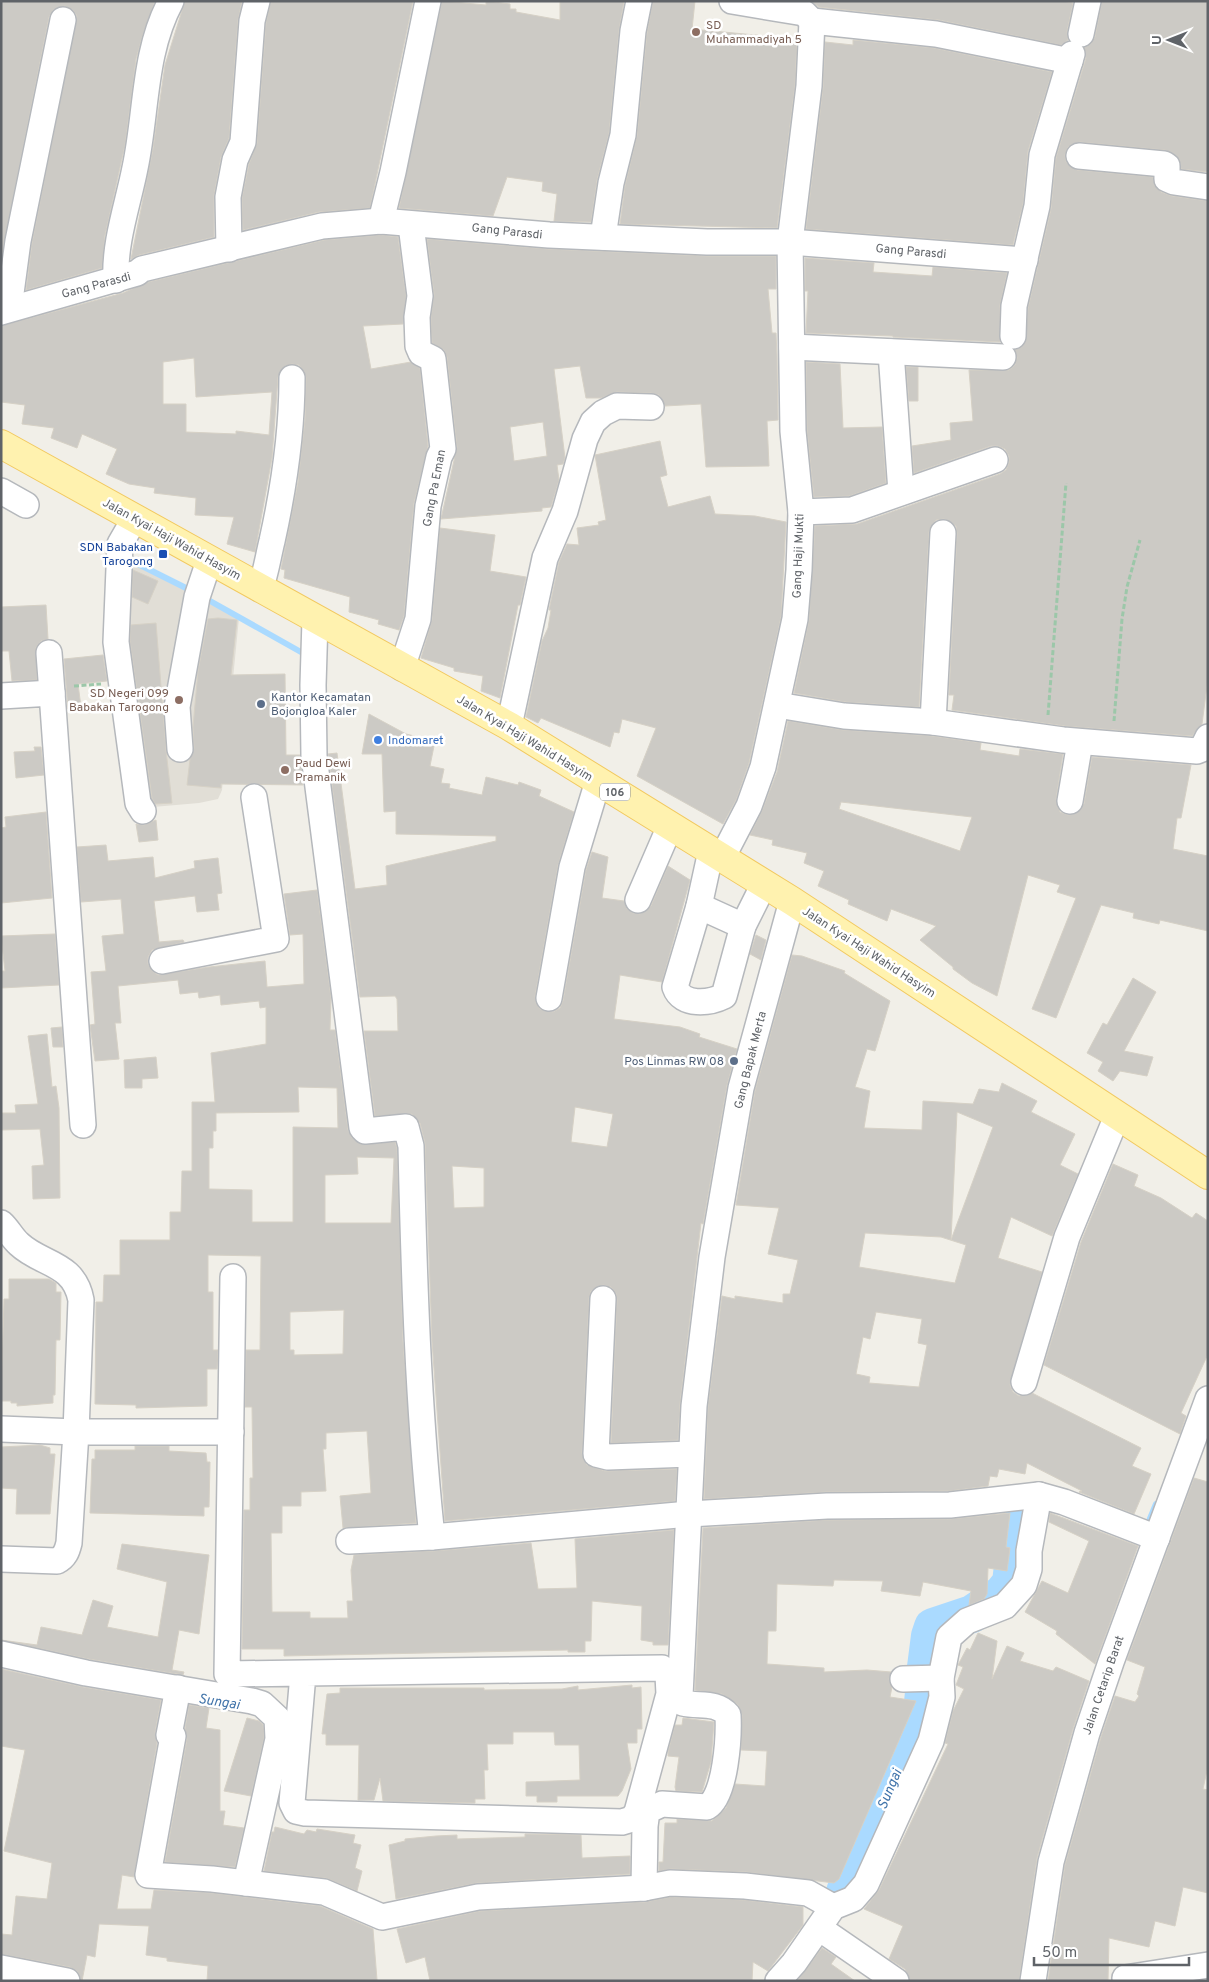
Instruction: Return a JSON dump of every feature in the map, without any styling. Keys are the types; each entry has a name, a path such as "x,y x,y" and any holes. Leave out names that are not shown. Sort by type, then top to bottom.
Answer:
{"main road":[{"name":"Jalan Kyai Haji Wahid Hasyim","path":"1,444 210,561 264,578 315,620 509,726 792,901 1208,1175"}],"street":[{"path":"116,280 119,239 135,168 150,60 156,34 171,1"},
{"path":"229,249 228,197 234,160 244,142 252,21 257,1"},
{"path":"381,221 428,1"},
{"path":"603,237 611,183 623,135 633,31 639,1"},
{"path":"732,1 804,13 812,21 1074,50"},
{"path":"792,347 891,352 1008,346 1014,306 1037,206 1042,155 1088,1"},
{"path":"5,310 63,20"},
{"name":"Gang Haji Mukti","path":"743,926 724,996 712,1002 699,1002 681,996 675,987 699,906 717,854 744,815 759,780 795,619 801,512 792,432 790,242 808,95 812,21"},
{"path":"1079,156 1164,164 1167,166 1167,179 1174,182 1208,187"},
{"name":"Gang Parasdi","path":"5,310 116,280 137,273 142,269 322,226 381,221 411,225 457,226 550,235 707,242 790,242 1025,260"},
{"name":"Gang Pa Eman","path":"402,668 418,619 428,506 439,457 443,449 433,359 420,353 418,346 417,317 420,296 411,225"},
{"path":"891,352 902,492"},
{"path":"264,578 281,504 292,418 292,378"},
{"path":"509,726 545,558 565,512 585,439 593,422 603,412 617,406 651,407"},
{"path":"801,512 852,510 995,460"},
{"path":"1,491 26,505"},
{"path":"135,518 120,544 116,642 138,803 143,811"},
{"path":"934,722 943,533"},
{"path":"180,748 177,707 197,597 210,561"},
{"path":"315,620 313,685 314,756 362,1128 365,1130 406,1127 411,1146 415,1326 422,1438 432,1537"},
{"path":"49,653 83,1125"},
{"path":"1,696 52,690"},
{"path":"777,705 844,716 934,722 1080,742 1198,751 1202,749 1208,737"},
{"path":"1070,801 1080,742"},
{"path":"549,998 572,867 598,781"},
{"path":"162,961 276,938 254,797"},
{"path":"638,900 670,826"},
{"path":"699,906 743,926 764,884"},
{"name":"Gang Bapak Merta","path":"644,1888 645,1826 648,1811 662,1804 707,1807 713,1804 721,1785 728,1715 722,1709 710,1705 682,1703 680,1696 694,1406 718,1221 741,1088 792,901"},
{"path":"1024,1382 1066,1237 1117,1116"},
{"path":"1,1223 19,1245 61,1268 79,1288 81,1300 76,1432 69,1543 66,1553 62,1559 57,1561 1,1558"},
{"path":"233,1277 226,1672 230,1675 662,1668 668,1675 669,1694 638,1812 632,1819 622,1822 305,1814 296,1811 292,1803 303,1674"},
{"path":"603,1299 596,1454 608,1456 691,1454"},
{"name":"Jalan Cetarip Barat","path":"1033,1981 1051,1862 1066,1806 1110,1662 1208,1400"},
{"path":"1,1429 76,1432 231,1432"},
{"path":"349,1541 432,1537 689,1514 827,1506 950,1505 1039,1495 1064,1502 1157,1538"},
{"path":"782,1980 833,1907 853,1899 866,1884 931,1741 942,1697 941,1678 949,1637 967,1621 1005,1606 1024,1585 1029,1569 1029,1551 1039,1495"},
{"path":"1,1654 177,1692 262,1704 277,1718 278,1739 246,1882"},
{"path":"902,1680 941,1678"},
{"path":"177,1692 169,1736 173,1736 148,1875 246,1882 324,1892 382,1917 478,1897 644,1888 670,1883 745,1886 808,1893 833,1907"},
{"path":"819,1928 896,1980"},
{"path":"1125,1978 1208,1966"},
{"path":"1,1968 67,1981"}],"path":[{"path":"1046,738 1066,483"},
{"path":"1112,744 1122,619 1127,587 1140,540"},
{"path":"52,690 122,683"}],"shaded area":[{"name":"SD Negeri 099 Babakan Tarogong","path":"129,559 239,618 222,790 218,799 199,803 153,807 135,770 124,562"}],"building":[{"path":"1,1 155,1 136,59 125,145 105,235 102,268 26,290 32,243 77,16 73,10 65,6 53,10 49,17 1,258"},
{"path":"185,1 242,1 238,20 229,138 221,157 214,195 214,237 139,255 131,259 153,149 165,65"},
{"path":"271,1 413,1 370,208 319,212 243,230 242,198 249,164 257,143 266,23"},
{"path":"442,1 486,5 486,1 510,4 510,9 516,9 516,12 560,20 560,1 624,1 619,30 609,133 597,180 591,222 554,221 557,194 542,191 543,182 507,177 493,216 399,208"},
{"path":"653,1 695,1 692,29 797,39 795,85 777,228 620,224 625,186 637,136 647,33"},
{"path":"811,1 1062,1 1073,3 1067,31 1068,40 1061,45 939,20 819,7"},
{"path":"1102,1 1208,1 1208,172 1181,169 1179,159 1165,150 1080,142 1068,147 1065,155 1066,162 1077,170 1153,177 1155,186 1161,192 1172,196 1208,201 1208,678 1202,724 1192,736 1065,726 952,710 954,695 949,695 957,534 956,526 944,519 936,520 929,532 919,707 846,702 794,693 809,620 815,526 857,524 1000,474 1006,470 1009,456 1005,449 991,446 914,473 912,446 951,440 950,423 973,421 969,370 1009,370 1015,365 1017,358 1015,350 1025,343 1028,308 1051,209 1056,158 1086,58 1084,48 1091,44 1095,37"},
{"path":"853,40 934,48 1052,72 1028,151 1023,204 1013,245 806,229 823,88 825,42 853,45"},
{"path":"381,235 398,237 406,296 403,324 363,326 371,369 411,362 420,368 428,446 414,503 404,616 399,630 378,624 379,620 349,612 350,597 284,578 285,570 281,569 298,482 305,420 306,378 304,371 299,365 285,366 278,377 272,458 255,552 227,544 234,517 195,515 196,498 154,493 155,488 129,484 106,474 117,449 82,434 77,448 51,438 54,428 22,424 25,405 1,402 1,326 123,293 148,282 324,240","holes":["194,358 196,397 272,392 269,435 236,431 236,434 186,432 186,404 163,404 163,362"]},
{"path":"427,239 548,249 706,256 776,256 776,289 768,289 772,333 776,333 778,420 767,421 769,466 706,467 701,404 665,406 659,395 651,393 617,392 601,398 586,398 580,366 554,369 565,458 563,464 557,465 559,480 551,507 542,508 542,511 441,519 457,447 447,357 444,350 432,343 431,318 434,294","holes":["543,422 547,456 514,461 510,427"]},
{"path":"805,258 874,263 873,272 932,276 933,267 1007,273 1000,305 1000,342 806,333 808,291 805,291"},
{"path":"806,362 840,364 843,428 882,427 886,483 849,496 814,497 807,430"},
{"path":"906,367 918,367 918,401 909,401"},
{"path":"660,441 667,475 660,477 668,507 710,496 715,514 755,516 786,522 781,617 749,763 736,800 723,824 637,776 656,728 622,719 619,733 614,732 610,747 541,718 538,723 526,717 542,641 548,628 551,610 549,610 559,562 567,544 579,545 577,528 599,525 598,522 606,520 595,455"},
{"path":"440,528 495,535 490,571 526,577 520,605 518,605 500,698 481,691 483,676 454,671 454,668 421,658 432,620"},
{"path":"133,570 158,581 148,604 132,597"},
{"path":"46,605 48,639 41,641 36,647 37,680 12,681 9,651 1,651 1,607"},
{"path":"208,619 237,620 231,675 285,674 286,755 300,755 303,785 221,784 221,788 187,785 190,759 194,748 193,727 198,671"},
{"path":"156,623 172,803 155,804 152,798 130,641 131,625"},
{"path":"103,655 107,681 78,684 81,707 68,709 64,659"},
{"path":"369,714 406,734 435,741 430,766 444,769 441,783 450,784 449,788 482,795 486,777 518,785 519,782 541,790 539,796 574,812 558,865 535,996 536,1003 540,1009 553,1012 560,1008 563,1001 586,870 592,852 608,857 602,898 624,901 627,909 633,913 640,914 651,906 668,866 690,880 662,982 620,975 614,1019 680,1027 700,1034 699,1037 737,1049 727,1085 703,1224 701,1223 680,1404 678,1440 611,1443 617,1300 616,1293 611,1287 603,1285 591,1291 589,1298 582,1453 587,1465 605,1471 677,1469 675,1501 445,1521 432,1341 425,1143 420,1123 412,1114 375,1116 364,1031 398,1031 397,999 395,996 360,997 328,754 337,753 355,889 387,885 386,866 496,841 496,836 396,834 396,811 384,812 382,754 362,754","holes":["575,1107 613,1114 607,1147 571,1142","452,1166 484,1168 484,1207 454,1208"]},
{"path":"788,721 843,730 932,736 981,743 980,750 1019,756 1020,749 1063,754 1056,799 1060,812 1068,815 1075,814 1084,804 1092,757 1191,765 1181,818 1177,818 1173,849 1208,856 1208,931 1160,920 1159,924 1133,918 1134,913 1101,905 1056,1018 1032,1009 1076,898 1057,892 1060,885 1028,875 997,996 972,983 920,940 936,926 891,909 887,921 848,904 849,900 818,886 824,871 804,863 807,853 772,845 773,840 750,835 762,811 777,772","holes":["841,802 972,817 960,851 839,809"]},
{"path":"34,747 41,747 44,775 16,778 14,752 35,751"},
{"path":"46,812 52,898 1,903 1,828 6,827 5,817"},
{"path":"156,820 158,840 139,842 136,824 144,825"},
{"path":"106,845 108,861 153,857 155,878 195,868 194,861 218,858 222,893 217,894 219,910 197,912 195,896 154,901 159,942 183,940 184,942 152,950 148,957 148,964 152,971 158,975 265,961 267,987 304,984 303,934 290,935 284,894 317,890 331,998 330,1030 335,1030 348,1130 352,1138 360,1144 395,1142 397,1148 403,1342 416,1523 343,1528 340,1496 371,1493 367,1431 326,1433 326,1449 323,1449 326,1491 301,1492 301,1506 282,1506 282,1533 271,1533 272,1612 310,1612 310,1618 348,1618 347,1601 353,1601 351,1570 354,1555 531,1543 538,1589 577,1588 575,1539 674,1530 668,1645 653,1645 653,1642 641,1640 642,1606 592,1601 591,1641 585,1641 585,1652 568,1652 568,1650 284,1656 284,1649 242,1649 244,1510 250,1510 250,1478 253,1478 252,1407 245,1407 246,1350 260,1350 261,1256 208,1255 208,1292 213,1292 213,1350 218,1350 217,1369 207,1369 207,1406 136,1408 136,1405 95,1404 96,1302 103,1302 104,1275 120,1275 120,1240 170,1240 170,1212 181,1212 182,1171 192,1171 192,1102 215,1102 211,1053 266,1044 266,1007 260,1008 259,1001 221,1005 220,995 199,998 198,992 180,994 178,980 118,986 121,1023 115,1023 119,1059 95,1061 90,1025 95,1024 91,972 106,971 102,936 124,934 121,899 81,902 77,847","holes":["298,1087 337,1088 338,1128 293,1127 293,1222 252,1222 252,1190 209,1189 209,1148 213,1148 213,1131 216,1131 216,1113 299,1112","357,1157 394,1158 391,1223 325,1223 325,1175 358,1174","344,1310 343,1354 294,1355 294,1350 290,1350 290,1312"]},
{"path":"55,934 59,985 1,988 1,971 5,971 1,936"},
{"path":"756,935 766,940 761,960 750,954"},
{"path":"792,955 802,956 845,971 844,973 890,1001 875,1051 867,1049 855,1087 870,1091 864,1128 922,1130 923,1101 973,1104 979,1089 999,1092 1002,1083 1037,1101 1031,1112 1075,1134 1060,1165 1078,1174 1052,1236 1011,1217 998,1258 1042,1272 1010,1385 1013,1392 1019,1396 1032,1393 1141,1448 1132,1466 1151,1474 1134,1514 1079,1492 1082,1491 1027,1463 1025,1474 999,1469 997,1477 990,1476 988,1486 949,1491 827,1492 704,1499 708,1407 722,1296 783,1303 783,1294 790,1294 798,1260 768,1254 779,1208 736,1205 755,1091","holes":["957,1112 993,1127 951,1240","865,1233 941,1237 966,1245 955,1283 859,1267","876,1312 922,1319 918,1343 927,1345 919,1387 869,1383 870,1377 856,1374 863,1337 870,1339"]},
{"path":"1133,978 1156,992 1124,1051 1153,1057 1147,1076 1120,1071 1113,1081 1098,1071 1103,1062 1087,1053 1103,1023 1107,1025"},
{"path":"62,1027 63,1047 53,1047 51,1028"},
{"path":"47,1034 52,1087 56,1086 59,1108 60,1198 33,1199 32,1166 44,1165 40,1129 1,1130 1,1113 16,1113 15,1105 38,1104 28,1036"},
{"path":"156,1057 158,1078 142,1079 142,1088 125,1088 124,1060"},
{"path":"1113,1164 1138,1175 1134,1186 1161,1198 1192,1218 1196,1213 1208,1221 1208,1354 1181,1413 1186,1416 1180,1434 1044,1365 1081,1242"},
{"path":"9,1279 49,1279 56,1283 56,1292 61,1292 60,1340 56,1340 55,1395 53,1395 53,1403 17,1406 17,1403 11,1403 11,1401 1,1401 4,1299 9,1299"},
{"path":"40,1445 50,1448 50,1454 55,1454 50,1514 16,1514 17,1489 1,1488 1,1447"},
{"path":"135,1446 169,1446 169,1451 206,1453 207,1462 210,1462 209,1507 204,1507 204,1516 90,1513 92,1459 95,1459 95,1450 135,1450"},
{"path":"1194,1478 1208,1482 1208,1766 1203,1789 1208,1790 1208,1893 1183,1887 1175,1926 1155,1921 1149,1947 1109,1938 1108,1981 1048,1981 1065,1865 1101,1737 1115,1696 1135,1702 1139,1696 1137,1694 1145,1667 1127,1660"},
{"path":"1010,1513 1006,1547 1010,1548 1007,1571 988,1568 987,1594 984,1599 969,1605 971,1591 923,1582 920,1596 881,1591 883,1581 834,1580 833,1586 777,1584 776,1631 768,1631 767,1664 824,1668 824,1672 867,1670 891,1672 889,1679 892,1687 890,1697 916,1701 839,1879 834,1883 746,1872 671,1869 659,1871 659,1862 663,1862 665,1823 677,1823 677,1819 712,1821 726,1808 735,1784 765,1786 767,1751 741,1750 742,1715 738,1705 722,1694 695,1690 703,1528 827,1520 950,1519"},
{"path":"1050,1513 1138,1546 1095,1664 1056,1634 1057,1631 1025,1612 1042,1581 1068,1593 1089,1541 1049,1522"},
{"path":"122,1544 209,1555 199,1634 179,1630 172,1670 184,1672 183,1675 89,1659 1,1640 37,1645 41,1627 82,1635 93,1600 113,1606 107,1627 158,1637 167,1582 117,1569"},
{"path":"978,1633 997,1641 992,1679 1007,1646 1024,1653 1020,1661 1053,1671 1056,1667 1089,1681 1073,1729 1037,1858 1019,1981 910,1981 905,1969 889,1959 903,1926 864,1909 879,1890 948,1744 945,1743 953,1711 964,1689 956,1685 963,1667 958,1665 967,1648 970,1650"},
{"path":"1,1669 83,1687 161,1700 155,1732 157,1743 134,1877 122,1875 117,1909 151,1909 154,1890 211,1893 320,1906 373,1929 377,1980 207,1981 208,1966 167,1961 167,1958 146,1955 149,1926 99,1924 95,1957 87,1955 82,1981 77,1971 70,1967 1,1954 1,1934 12,1935 16,1896 47,1899 52,1863 4,1851 25,1750 1,1746"},
{"path":"632,1685 632,1688 641,1687 642,1729 637,1729 637,1743 627,1743 631,1769 618,1796 557,1796 557,1802 537,1802 537,1796 526,1796 526,1782 580,1780 579,1745 555,1745 554,1732 513,1732 513,1744 487,1744 488,1770 484,1770 485,1799 475,1799 475,1803 383,1801 380,1778 374,1800 358,1800 359,1745 326,1745 326,1734 322,1734 327,1694 340,1693 340,1688 484,1688 484,1690 562,1689 578,1686 578,1690"},
{"path":"189,1705 209,1708 206,1728 220,1730 220,1811 225,1811 223,1825 244,1828 235,1867 165,1862 187,1739 185,1729"},
{"path":"247,1718 259,1721 263,1725 264,1738 251,1796 224,1791"},
{"path":"683,1718 714,1722 711,1762 702,1792 676,1791 679,1757 668,1756 668,1752 675,1725 682,1725"},
{"path":"275,1827 304,1834 307,1830 316,1832 317,1829 355,1835 353,1843 361,1845 355,1868 362,1871 357,1891 326,1878 264,1871 272,1832 274,1832"},
{"path":"525,1834 581,1835 582,1858 630,1856 630,1874 477,1883 396,1899 389,1845 405,1841 405,1839 436,1836 457,1835 457,1839 525,1837"},
{"path":"671,1897 744,1900 803,1907 803,1925 768,1971 753,1962 752,1981 430,1981 425,1957 406,1963 397,1929 480,1911 645,1902"},
{"path":"822,1948 836,1957 831,1964 855,1981 797,1981"}],"waterway":[{"path":"126,558 194,592"},
{"path":"203,597 308,656"},
{"path":"1147,1526 1156,1504"},
{"name":"Sungai","path":"925,1675 933,1627 972,1614 1002,1594 1011,1583 1014,1557 1026,1508"},
{"name":"Sungai","path":"845,1892 922,1712 925,1683"}],"place":[{"name":"SD Muhammadiyah 5","path":"696,32"},
{"name":"SDN Babakan Tarogong","path":"163,554"},
{"name":"SD Negeri 099 Babakan Tarogong","path":"179,700"},
{"name":"Kantor Kecamatan Bojongloa Kaler","path":"261,704"},
{"name":"Indomaret","path":"378,740"},
{"name":"Paud Dewi Pramanik","path":"285,770"},
{"name":"Pos Linmas RW 08","path":"734,1061"}]}
